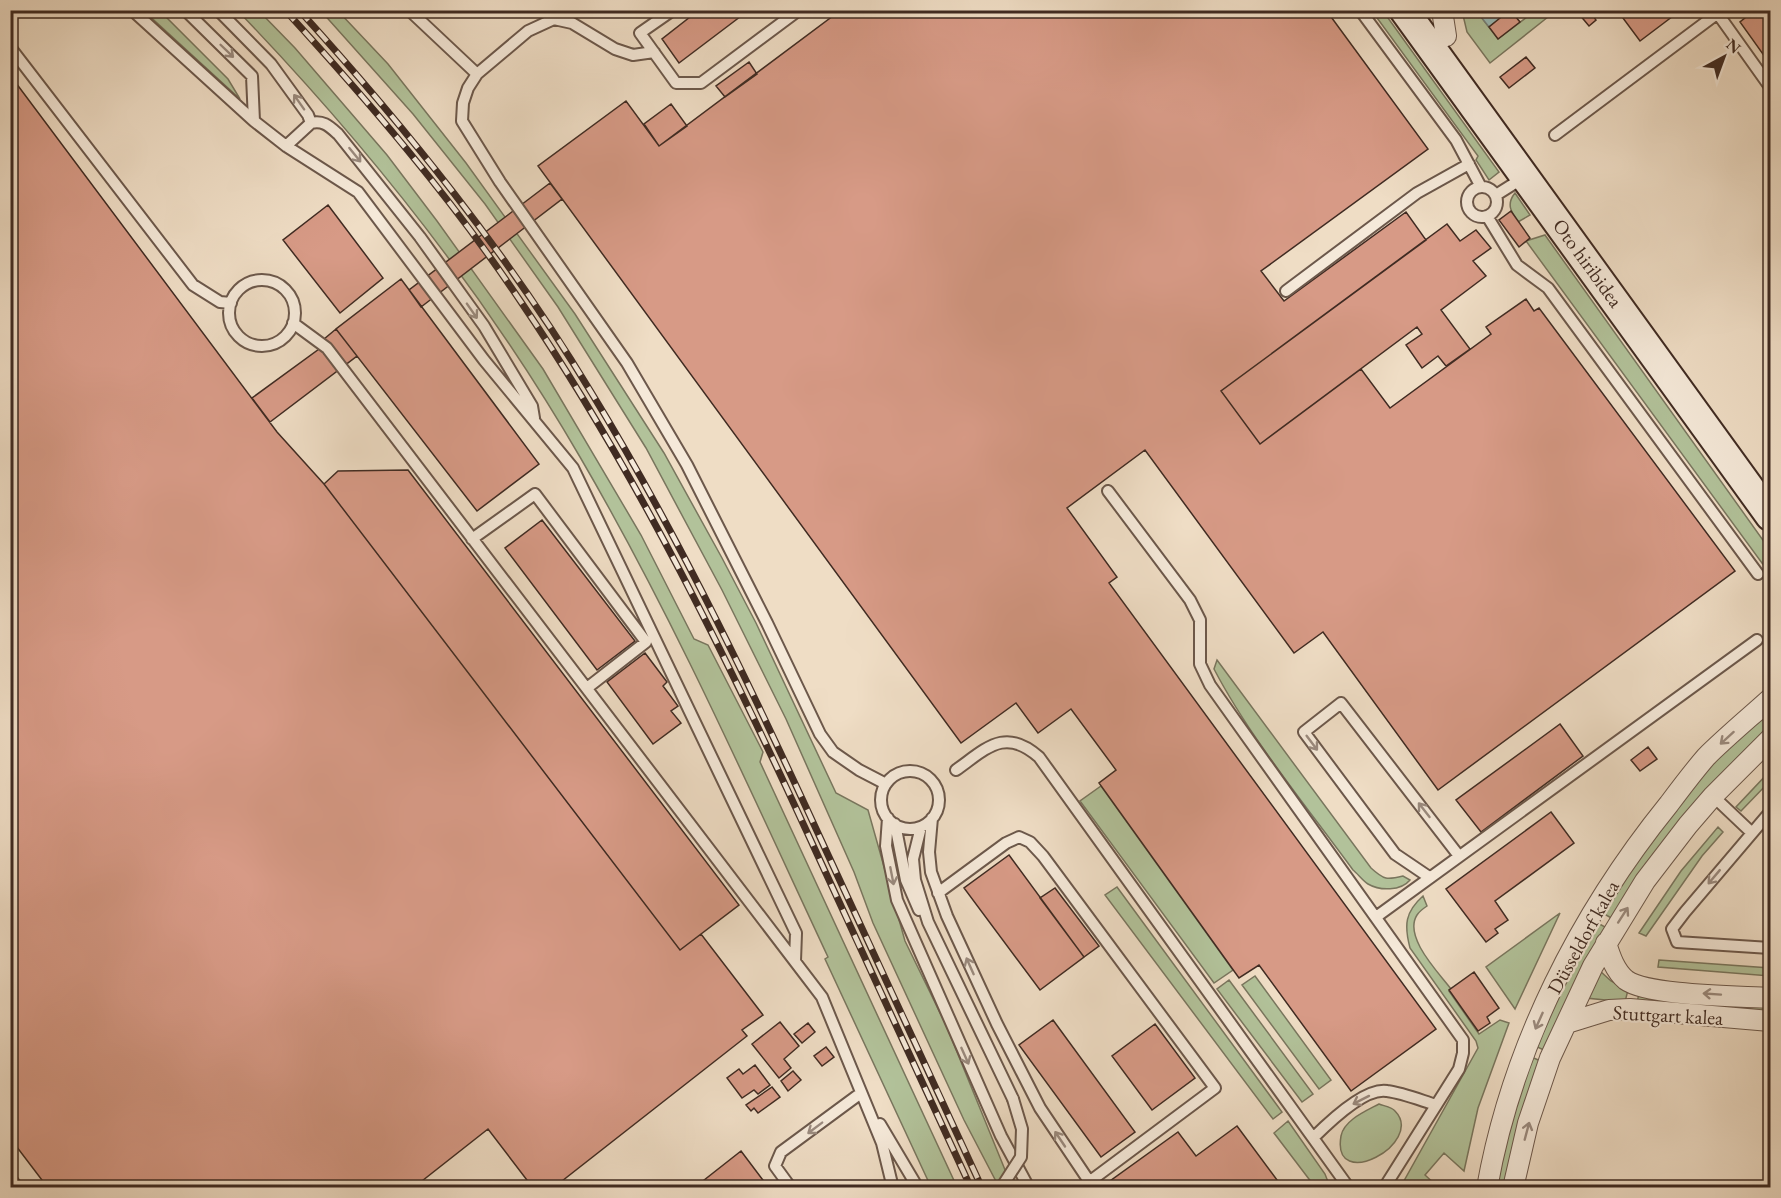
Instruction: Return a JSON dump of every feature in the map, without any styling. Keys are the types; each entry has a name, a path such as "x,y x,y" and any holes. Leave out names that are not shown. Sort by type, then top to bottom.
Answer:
{"street":[{"name":"Oto hiribidea","path":"1404,10 1770,516"},
{"name":"Oto hiribidea","path":"1428,10 1444,23 1770,485"},
{"name":"Düsseldorf kalea","path":"1487,1188 1503,1118 1526,1049 1566,961 1591,913 1645,833 1706,757 1770,699"},
{"name":"Düsseldorf kalea","path":"1513,1188 1528,1123 1550,1058 1606,943 1645,881 1713,796 1770,739"},
{"name":"Stuttgart kalea","path":"1606,943 1610,958 1617,969 1625,979 1635,985 1661,991 1770,998"},
{"name":"Stuttgart kalea","path":"1567,1023 1609,1010 1630,1009 1770,1021"}],"lane":[{"path":"132,10 254,121 286,146 358,192 484,360 573,468 796,933 795,961"},
{"path":"185,10 252,76 254,121"},
{"path":"218,10 271,64 308,115 311,123"},
{"path":"409,10 477,74"},
{"path":"673,10 640,33 676,83 701,83 799,10"},
{"path":"1360,10 1456,140 1481,187"},
{"path":"1555,135 1720,12 1770,87"},
{"path":"654,52 633,55 615,49 572,23 554,19 528,31 477,74 468,88 463,104 462,121 500,182 627,363 687,465 820,734 833,752 859,770 886,784"},
{"path":"10,47 193,285 220,302 231,303"},
{"path":"286,146 311,123 327,124 338,134 420,237 484,326 532,406 534,421"},
{"path":"1286,291 1418,193 1469,164"},
{"path":"1496,195 1525,177"},
{"path":"1481,187 1490,189 1496,195 1497,203 1494,211 1488,216 1479,217 1471,213 1467,205 1468,196 1473,189 1481,187"},
{"path":"1488,216 1518,265 1548,288 1758,574"},
{"path":"269,281 278,285 291,297 294,308 293,323 284,338 275,344 255,346 239,337 233,330 229,312 231,303 241,288 249,283 269,281"},
{"path":"293,323 327,348 822,997 882,1143 893,1188"},
{"path":"1108,491 1190,600 1200,620 1200,664 1210,685 1463,1040 1459,1069 1384,1188"},
{"path":"472,539 535,494 646,642 587,688"},
{"path":"1376,917 1756,640"},
{"path":"1430,877 1395,854 1304,732 1341,703 1459,856"},
{"path":"957,770 993,743 1007,740 1029,748 1039,757 1349,1188"},
{"path":"928,922 916,905 906,880 891,821 881,802 886,784 900,772 920,772 929,777 935,785 939,794 939,804 933,818 928,852 931,872 938,893 997,1024 1040,1108 1091,1185 1215,1088 1043,856 1030,842 1019,837 1006,843 938,893"},
{"path":"1713,796 1752,833"},
{"path":"1770,812 1672,929 1677,942 1770,948"},
{"path":"891,821 912,829 921,827 933,818"},
{"path":"891,821 886,846 897,900 1001,1136 1029,1188"},
{"path":"921,827 913,859 915,880 928,922 1013,1100 1022,1130 1021,1157 1001,1188"},
{"path":"1313,1138 1344,1109 1362,1098 1384,1090 1436,1105"},
{"path":"791,1188 775,1166 781,1152 861,1093"},
{"path":"861,1093 918,1188"},
{"path":"10,1178 18,1188"}],"green space":[{"path":"144,11 160,11 228,79 240,99"},
{"path":"238,11 259,11 295,48 387,155 543,369 641,535 694,639 708,645 763,752 760,762 957,1187 931,1187 825,959 828,957 679,641 614,518 544,397 465,280 379,169 286,62"},
{"path":"321,11 338,11 388,64 466,163 575,314 664,453 756,623 836,793 868,810 905,941 946,1025 1012,1187 999,1187 964,1120 873,923 854,872 786,719 722,590 646,448 558,307 485,204 413,114"},
{"path":"1372,11 1383,11 1499,172 1489,180 1476,160 1478,156"},
{"path":"1462,11 1489,11 1481,17 1498,39 1535,11 1543,11 1548,17 1490,63 1467,32"},
{"path":"1515,193 1530,215 1518,222 1510,208"},
{"path":"1545,235 1770,550 1770,574 1526,241"},
{"path":"1217,660 1371,868 1386,878 1403,876 1410,880 1406,884 1390,889 1378,888 1366,883 1353,870 1244,721 1214,669"},
{"path":"1770,709 1770,730 1613,919 1599,911 1639,851 1715,760"},
{"path":"1770,771 1770,781 1741,811 1736,807"},
{"path":"1101,786 1233,970 1214,983 1080,801"},
{"path":"1718,827 1723,832 1702,856 1646,936 1639,933 1681,871"},
{"path":"1117,887 1282,1112 1273,1119 1105,895"},
{"path":"1423,896 1427,906 1417,915 1414,924 1415,934 1424,954 1451,989 1449,991 1479,1034 1500,1020 1509,1023 1478,1108 1464,1171 1444,1153 1425,1175 1438,1187 1400,1188 1478,1048 1476,1041 1410,948 1407,932 1409,913"},
{"path":"1560,913 1515,1009 1486,967"},
{"path":"1592,920 1607,928 1548,1052 1533,1045"},
{"path":"1659,960 1770,968 1770,976 1658,967"},
{"path":"1600,971 1611,981 1628,990 1625,1002 1586,998"},
{"path":"1255,976 1331,1080 1319,1089 1242,985"},
{"path":"1229,980 1313,1094 1302,1102 1217,989"},
{"path":"1639,993 1770,1005 1770,1013 1637,1003"},
{"path":"1529,1056 1543,1062 1507,1187 1491,1188"},
{"path":"1379,1104 1395,1111 1401,1124 1398,1137 1389,1148 1376,1157 1362,1162 1350,1161 1342,1153 1343,1130 1356,1117"},
{"path":"1288,1121 1325,1174 1330,1187 1315,1187 1274,1133"}],"water":[{"path":"1489,11 1510,11 1489,27 1481,17"}],"building":[{"path":"699,10 749,10 679,63 662,39"},
{"path":"841,10 1326,10 1428,149 1261,271 1284,301 1406,212 1426,240 1221,391 1260,444 1361,369 1390,408 1491,334 1486,327 1526,299 1534,311 1539,308 1735,571 1438,790 1323,632 1294,653 1145,450 1067,508 1117,577 1109,583 1436,1029 1351,1091 1259,965 1239,978 1099,783 1116,770 1071,709 1038,733 1016,703 961,743 538,166 626,101 659,146"},
{"path":"1510,10 1520,22 1498,39 1489,27"},
{"path":"1584,10 1589,10 1596,20 1589,26 1579,14"},
{"path":"1617,10 1681,10 1640,41"},
{"path":"1755,10 1770,10 1770,64 1740,22"},
{"path":"1526,57 1535,68 1509,88 1500,77"},
{"path":"749,62 757,74 725,97 716,86"},
{"path":"10,75 277,432 324,484 680,950 701,934 763,1015 742,1030 747,1036 553,1188 533,1188 488,1129 413,1188 48,1188 10,1138"},
{"path":"671,104 687,126 659,146 644,124"},
{"path":"550,183 562,199 421,307 409,290"},
{"path":"328,205 383,278 340,313 283,240"},
{"path":"1511,211 1530,238 1519,247 1499,220"},
{"path":"1447,224 1460,241 1476,230 1491,248 1473,261 1486,276 1441,310 1470,349 1446,366 1438,356 1422,368 1406,345 1422,334 1417,327 1260,444 1221,391"},
{"path":"401,279 539,464 477,511 336,329"},
{"path":"336,329 357,356 270,422 252,398 319,349 317,345"},
{"path":"408,470 739,905 680,950 324,484 338,471"},
{"path":"542,520 635,641 597,670 505,548"},
{"path":"645,653 667,682 663,686 678,706 671,711 681,723 653,744 607,682"},
{"path":"1560,724 1583,756 1481,832 1456,800"},
{"path":"1648,747 1657,759 1640,771 1631,760"},
{"path":"1551,812 1574,843 1495,901 1508,920 1495,929 1498,933 1486,942 1446,889"},
{"path":"1009,855 1084,957 1040,990 964,888"},
{"path":"1055,888 1099,946 1084,957 1040,898"},
{"path":"1474,972 1499,1008 1487,1017 1490,1023 1478,1031 1449,990"},
{"path":"1053,1020 1135,1132 1101,1157 1019,1045"},
{"path":"780,1022 799,1046 784,1059 791,1068 779,1078 752,1044"},
{"path":"808,1023 815,1032 802,1043 794,1034"},
{"path":"1155,1024 1195,1078 1152,1110 1112,1056"},
{"path":"826,1047 834,1057 822,1066 814,1056"},
{"path":"755,1065 770,1085 758,1094 754,1090 742,1098 727,1078 739,1069 743,1074"},
{"path":"793,1071 801,1080 788,1091 781,1081"},
{"path":"772,1087 780,1097 758,1113 754,1108 751,1111 746,1105"},
{"path":"1237,1126 1283,1188 1115,1188 1110,1181 1178,1132 1196,1156"},
{"path":"741,1151 769,1188 694,1188"}],"railway":[{"path":"285,10 378,115 465,223 519,299 604,433 680,571 751,713 971,1188"},
{"path":"299,10 379,100 491,242 559,341 624,448 687,563 746,679 982,1188"}]}
